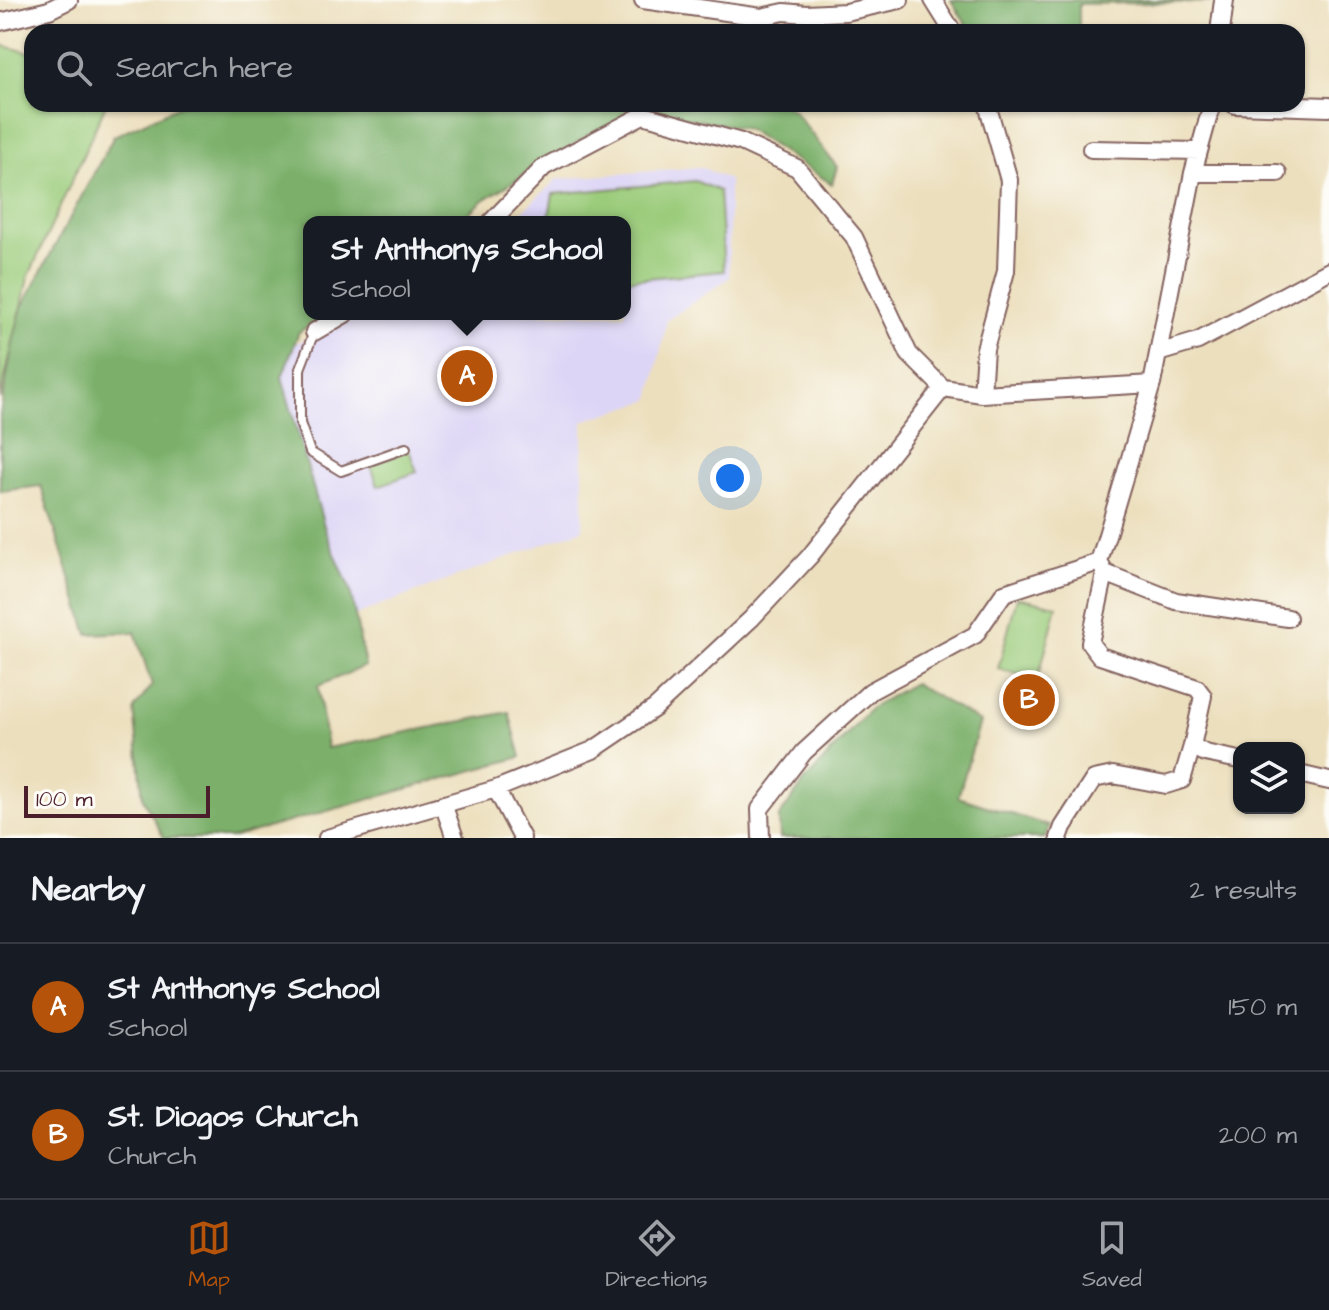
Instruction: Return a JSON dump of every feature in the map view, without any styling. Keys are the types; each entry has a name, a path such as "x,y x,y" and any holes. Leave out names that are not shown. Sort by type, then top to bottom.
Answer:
{"street":[{"path":"0,22 49,10 69,0"},
{"path":"643,0 761,17 806,7 846,12 900,0"},
{"path":"933,0 948,24"},
{"path":"1221,24 1224,0"},
{"path":"1305,106 1329,107"},
{"path":"982,394 985,349 1006,271 1009,180 989,112"},
{"path":"1059,838 1094,779 1113,775 1166,785 1182,780 1203,696 1197,688 1100,656 1090,643 1102,568 1152,384 1193,173 1210,112"},
{"path":"497,216 544,167 643,115 741,142 797,168 854,237 909,354 943,388 982,394 1152,384"},
{"path":"1091,149 1199,151"},
{"path":"1193,173 1278,173"},
{"path":"1158,353 1198,341 1329,271"},
{"path":"314,332 335,320"},
{"path":"327,838 496,789 593,750 655,708 751,619 810,556 943,388"},
{"path":"761,838 760,809 804,752 871,691 917,669 975,635 1004,593 1102,568 1176,601 1288,618"},
{"path":"1192,746 1205,753 1233,759"},
{"path":"1305,775 1329,781"},
{"path":"496,789 522,838"},
{"path":"443,804 455,838"}],"lane":[{"path":"314,332 300,369 300,423 310,452 341,471 406,448"}],"shaded area":[{"path":"701,167 729,180 729,278 667,320 650,400 583,421 583,529 348,618 282,436 276,352 349,320 631,320 631,216 517,216 557,179"}],"green space":[{"path":"951,0 1217,0 1079,4 1079,24 966,24"},
{"path":"0,45 24,51 24,112 102,112 28,278 0,399"},
{"path":"166,112 795,112 837,167 832,184 747,129 660,113 599,129 484,200 466,216 303,216 303,320 319,320 299,332 282,377 326,533 350,589 365,666 318,686 327,748 509,712 521,757 231,838 164,838 143,799 134,709 152,685 135,632 88,634 41,486 0,491 0,414 22,307 114,136"},
{"path":"695,181 719,191 724,271 631,279 631,216 549,216 553,194"},
{"path":"409,450 417,472 378,486 370,463"},
{"path":"1017,597 1057,606 1038,679 998,669"},
{"path":"914,683 980,722 958,797 1049,826 1045,838 780,838 779,817 805,781 871,708"}],"place":[{"name":"St Anthonys School","path":"467,376"},
{"name":"St. Diogos Church","path":"1029,700"}]}
